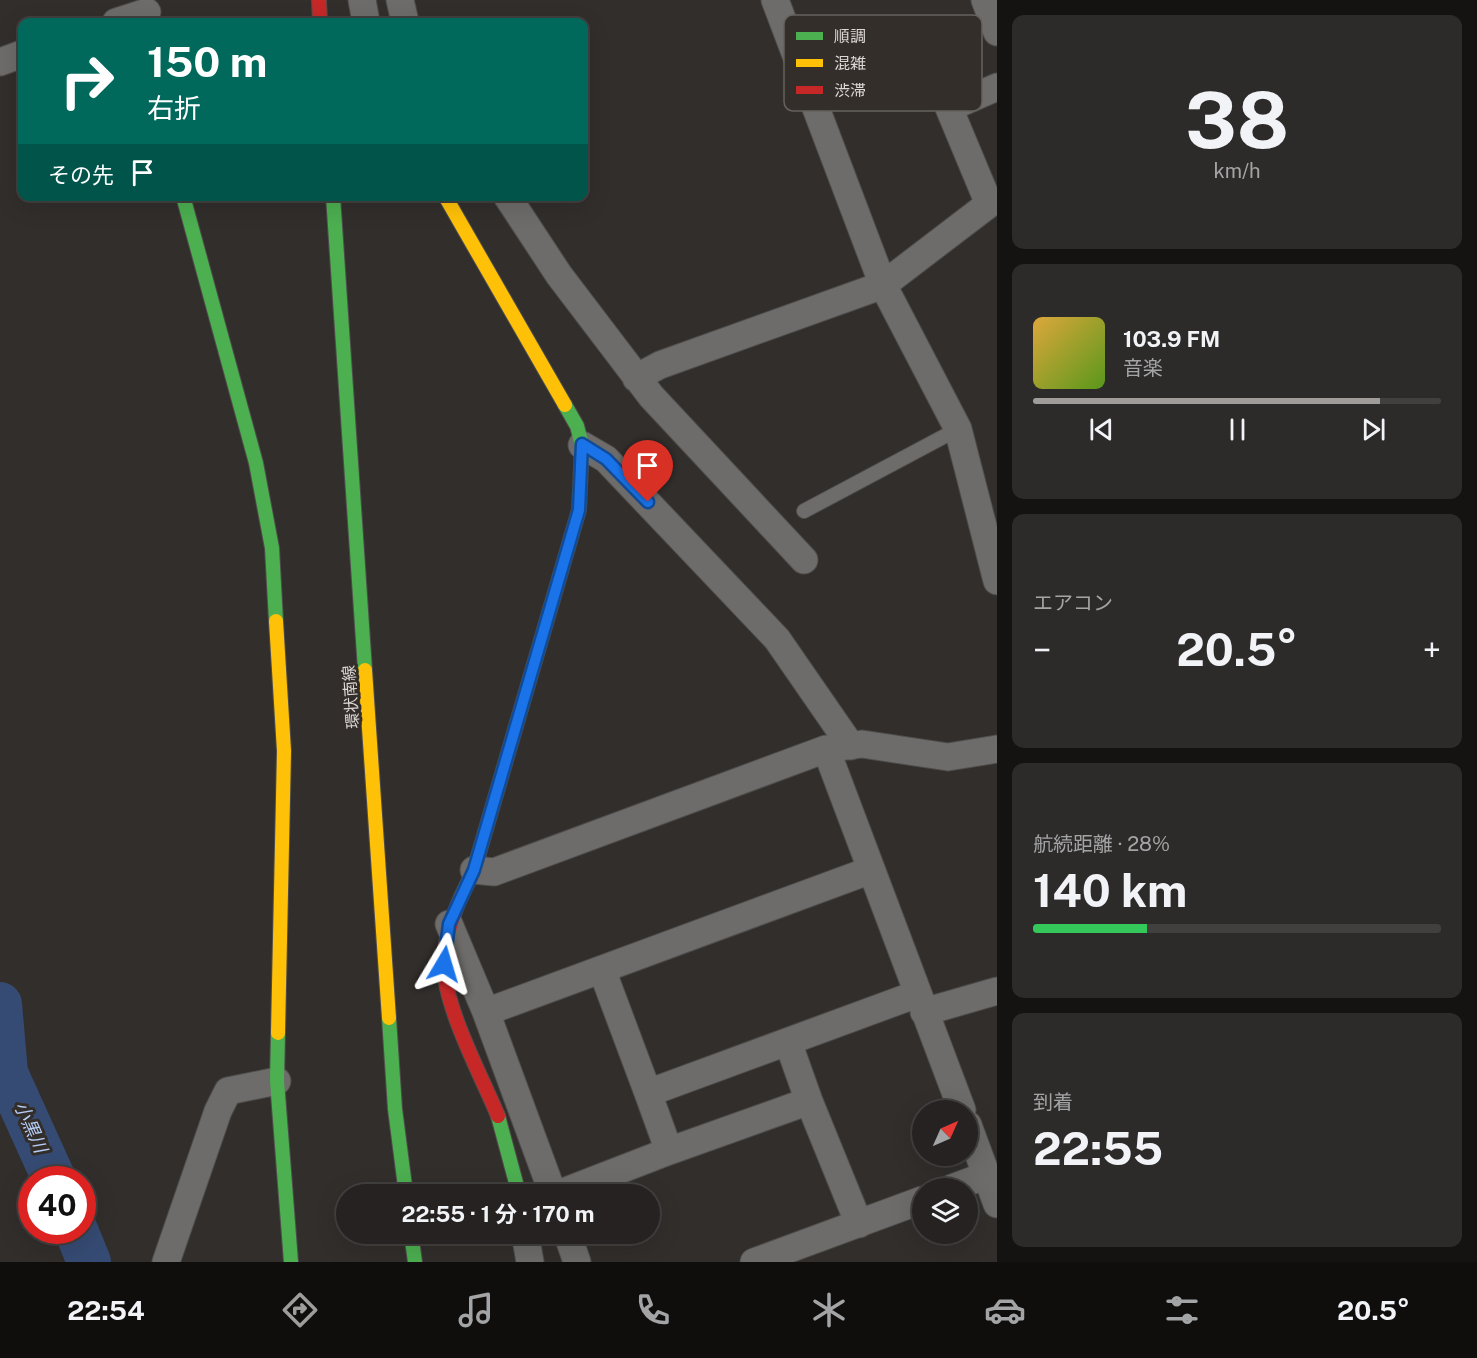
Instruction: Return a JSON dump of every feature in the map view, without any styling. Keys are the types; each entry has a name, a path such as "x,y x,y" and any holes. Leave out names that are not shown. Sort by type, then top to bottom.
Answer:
{"street":[{"path":"319,0 320,18"},
{"path":"362,0 365,18"},
{"path":"400,0 404,18"},
{"path":"775,0 784,24"},
{"path":"985,0 996,29"},
{"path":"128,18 147,12"},
{"path":"0,62 18,55"},
{"path":"982,94 997,87"},
{"path":"817,111 883,285 958,429 997,581"},
{"path":"636,378 660,365 883,285 988,204 950,111"},
{"path":"184,201 256,464 272,548 284,751 277,1081 291,1262"},
{"name":"環状南線","path":"333,201 395,1109 405,1184"},
{"path":"449,201 578,426 582,444 579,510 474,870 449,924 444,964 449,999 499,1119 516,1184"},
{"path":"510,201 559,275 636,378 804,560"},
{"path":"582,444 606,459 777,639 839,747 871,870 958,1100"},
{"path":"474,870 494,872 839,747 862,744 948,757 997,749"},
{"path":"486,1012 871,870"},
{"path":"449,924 486,1012 549,1184"},
{"path":"602,970 669,1151"},
{"path":"648,1093 788,1042 920,1003 997,991"},
{"path":"788,1042 809,1101 859,1224"},
{"path":"166,1262 218,1111 228,1090 277,1081"},
{"path":"584,1184 809,1101"},
{"path":"978,1151 997,1204"},
{"path":"978,1178 987,1175"},
{"path":"754,1262 912,1204"},
{"path":"413,1244 415,1262"},
{"path":"527,1244 530,1262"},
{"path":"571,1244 577,1262"}],"lane":[{"path":"804,510 958,429"}],"waterway":[{"name":"小黒川","path":"0,1004 6,1073 48,1166"},
{"name":"小黒川","path":"82,1244 89,1262"}],"traffic: fast":[{"path":"184,201 256,463 272,548 276,621"},
{"path":"333,201 365,670"},
{"path":"461,897 474,870 579,510 582,445 577,426 565,405"},
{"path":"389,1018 395,1109 405,1184"},
{"path":"278,1033 277,1081 291,1262"},
{"path":"498,1116 516,1184"},
{"path":"413,1244 415,1262"}],"traffic: slow":[{"path":"448,201 565,405"},
{"path":"276,621 284,751 278,1033"},
{"path":"365,670 389,1018"}],"traffic: jam":[{"path":"319,0 320,18"},
{"path":"461,897 447,938 444,955 446,981 457,1020 498,1116"}],"route":[{"path":"444,964 449,924 474,870 579,510 582,444 606,459 648,502"}]}
